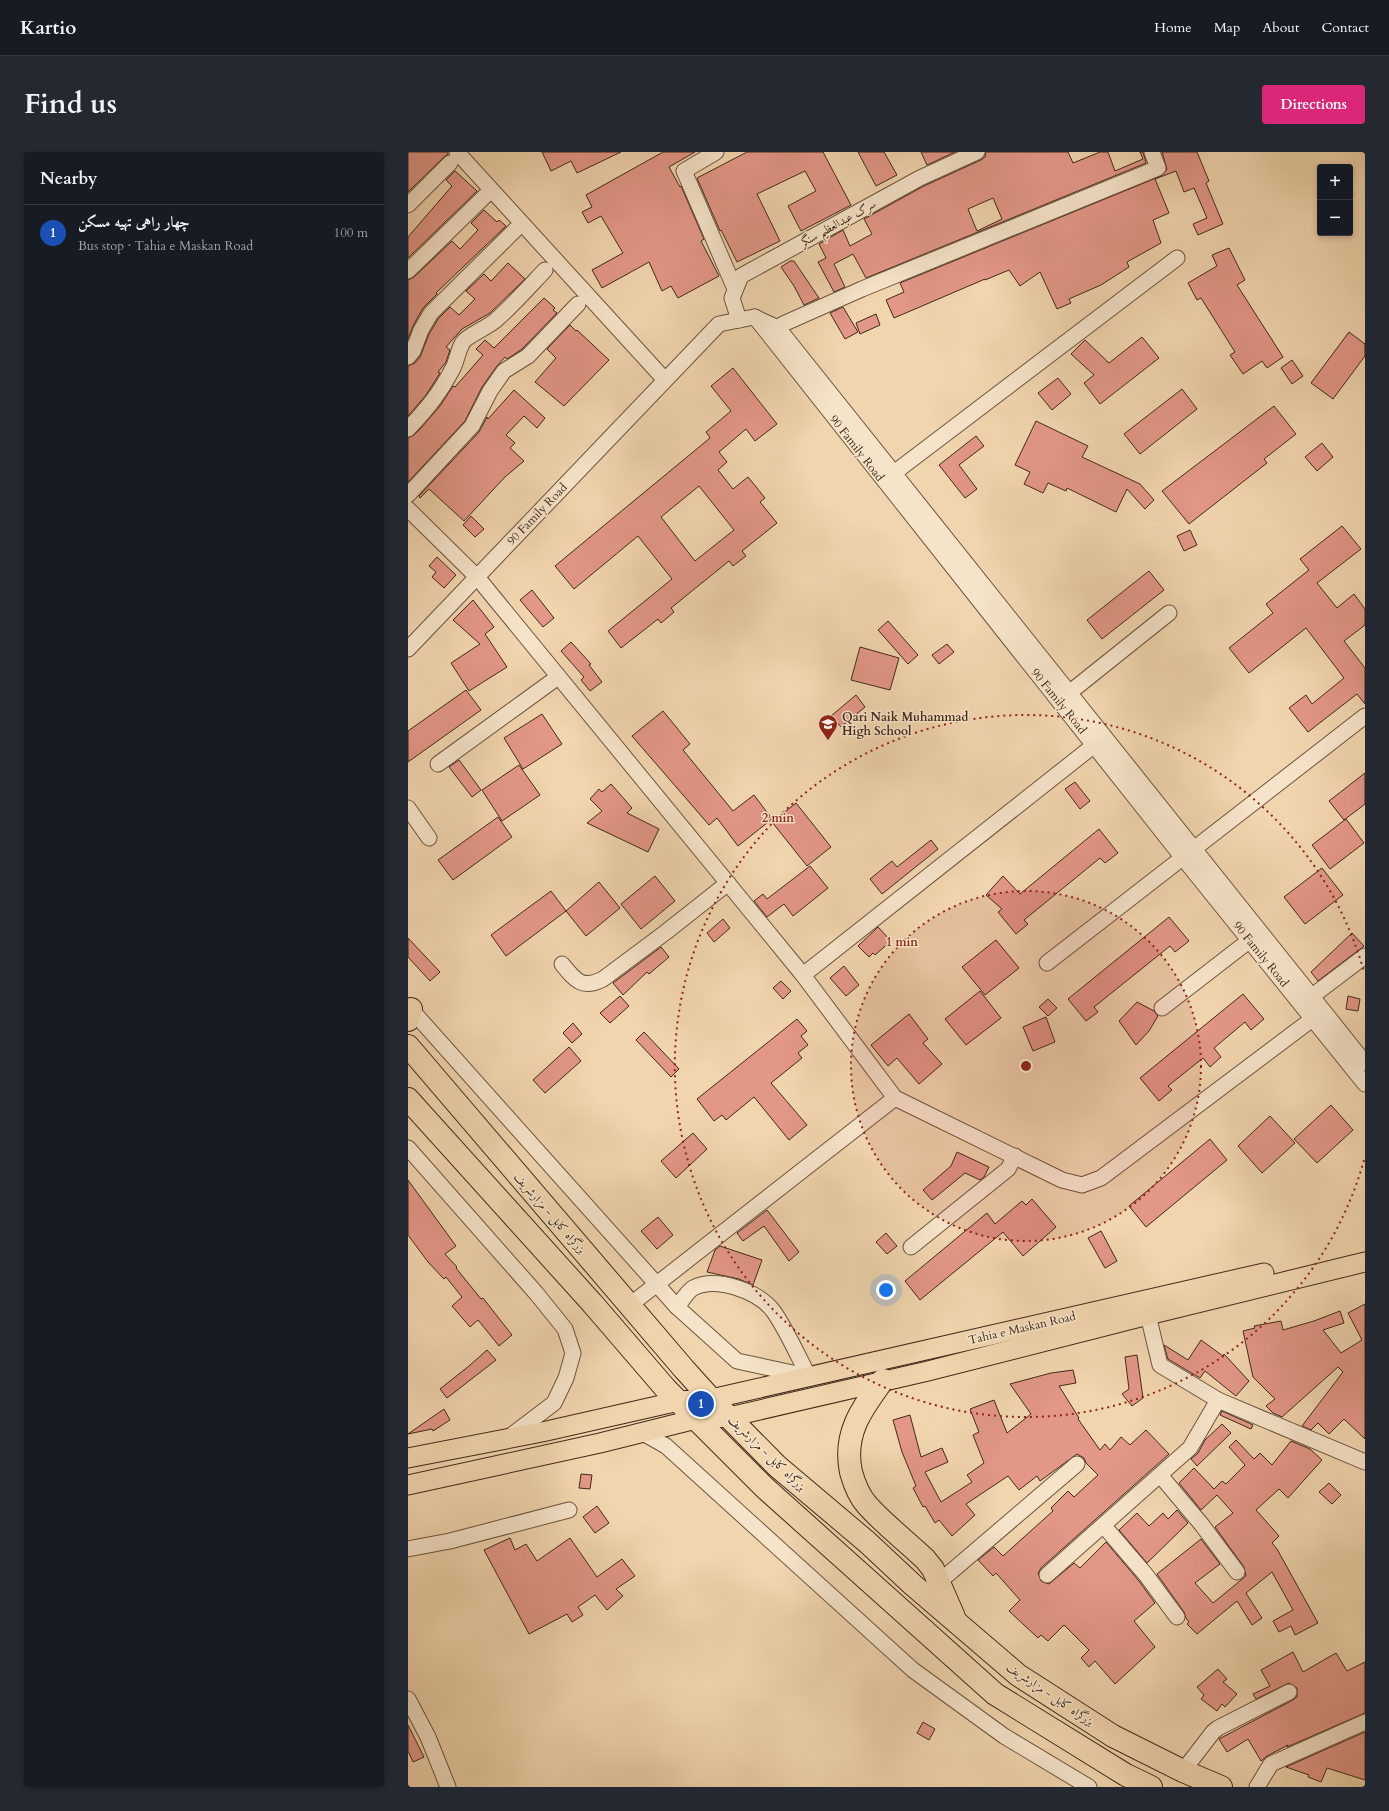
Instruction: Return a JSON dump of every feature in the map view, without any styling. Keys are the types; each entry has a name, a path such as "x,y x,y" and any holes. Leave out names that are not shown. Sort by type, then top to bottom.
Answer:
{"highway":[{"name":"بزرگراه کابل - مزارشریف","path":"408,1046 573,1241 711,1399 777,1466 867,1542 957,1624 1018,1675 1113,1736 1183,1771 1221,1787"},
{"name":"بزرگراه کابل - مزارشریف","path":"408,1099 592,1302 639,1359 765,1488 996,1694 1126,1775 1151,1787"},
{"path":"883,1380 863,1409 851,1433 848,1457 854,1483 866,1504 925,1559 933,1569 957,1624"}],"main road":[{"name":"Tahia e Maskan Road","path":"408,1458 507,1439 679,1401 711,1399 1365,1250"},
{"name":"Tahia e Maskan Road","path":"408,1485 643,1433 696,1419 729,1417 883,1380 928,1371 1365,1262"}],"street":[{"path":"716,152 684,171 736,290"},
{"name":"سرک عبدالعظیم سنگر","path":"739,320 732,298 741,276 920,178 977,152"},
{"path":"773,332 783,324 862,289 1158,168 1152,152"},
{"path":"408,205 455,155 665,380"},
{"path":"408,271 485,196"},
{"path":"408,357 413,351 431,314 516,229"},
{"path":"888,477 1177,258"},
{"path":"408,429 431,404 442,388 454,366 462,343 467,338 480,332 495,321 545,270"},
{"path":"408,496 472,426 490,391 504,371 528,356 578,304"},
{"name":"90 Family Road","path":"408,649 719,324 754,317 773,332 1100,741 1188,854 1250,940 1317,1015 1365,1064"},
{"name":"90 Family Road","path":"888,477 1069,693 1100,741"},
{"path":"408,509 477,577 803,975 895,1098 1062,1180 1082,1185 1101,1178 1317,1015"},
{"path":"1069,693 1169,613"},
{"path":"438,764 558,676"},
{"path":"1047,962 1365,716"},
{"path":"803,975 1100,741"},
{"path":"408,808 429,838"},
{"name":"90 Family Road","path":"1188,854 1312,997 1317,1015 1365,1084"},
{"path":"562,964 579,982 584,984 595,983 603,979 666,932 728,883"},
{"path":"1162,1008 1250,940"},
{"path":"1312,997 1365,956"},
{"path":"409,1012 677,1307 737,1361 810,1377"},
{"path":"630,1305 895,1098"},
{"path":"408,1148 536,1293 565,1329 573,1353 566,1378 554,1404 507,1439"},
{"path":"912,1247 1008,1169 1015,1156"},
{"path":"677,1307 692,1289 706,1284 730,1285 747,1292 760,1300 773,1311 810,1377"},
{"path":"1148,1315 1160,1365 1218,1400 1365,1462"},
{"path":"1047,1575 1104,1526 1190,1448 1218,1400"},
{"path":"643,1433 666,1446 690,1467 913,1670 1004,1736 1089,1787"},
{"path":"939,1582 1077,1464"},
{"path":"1160,1475 1202,1525 1237,1572"},
{"path":"408,1548 450,1541 569,1510"},
{"path":"1104,1526 1146,1575 1177,1617"},
{"path":"1183,1771 1218,1728 1289,1692"},
{"path":"408,1699 428,1737 448,1787"},
{"path":"1257,1787 1271,1764 1365,1722"}],"building":[{"path":"408,152 448,152 448,154 408,192"},
{"path":"542,152 621,152 577,173 571,161 551,171"},
{"path":"663,152 695,152 669,167 680,187 681,186 704,239 701,241 719,276 678,298 671,286 662,291 649,262 602,288 592,270 623,253 601,216 588,223 582,212 592,207 586,195"},
{"path":"747,152 823,152 851,205 801,231 788,206 816,191 805,171 757,194 780,241 737,262 721,230 720,231 697,178"},
{"path":"858,152 884,152 897,175 876,186"},
{"path":"921,152 955,152 927,165"},
{"path":"986,152 1068,152 1073,163 1100,152 1108,152 1115,171 1143,159 1140,152 1143,152 1146,163 866,278 853,254 834,264 845,287 834,292 818,262 826,258 819,244 843,230 850,246 872,234 864,219 924,186 985,157","holes":["993,198 1002,219 977,231 968,209"]},
{"path":"1162,152 1197,152 1209,181 1206,183 1223,224 1198,235 1193,224 1207,218 1194,188 1184,192 1176,171 1155,179 1169,213 1153,220 1161,243 1127,262 1129,267 1101,285 1069,299 1071,303 1057,309 1040,272 1020,286 1009,270 894,318 886,300 904,292 900,283 1161,176 1167,169"},
{"path":"455,171 477,191 408,258 408,237 452,186 446,180"},
{"path":"484,210 497,222 499,220 506,226 436,293 437,294 423,308 408,339 408,280 414,277 452,241 460,249 478,230 471,223"},
{"path":"1229,248 1245,280 1237,285 1283,357 1267,368 1262,361 1243,374 1230,355 1235,352 1201,298 1197,300 1188,283 1217,266 1212,255"},
{"path":"790,261 794,261 819,298 804,305 794,286 781,267"},
{"path":"508,263 525,279 490,313 462,329 446,347 450,350 446,362 438,372 440,373 426,395 408,416 408,366 415,363 420,357 429,334 438,319 450,307 459,315 475,299 466,291 484,274 491,281"},
{"path":"544,298 555,308 553,310 557,313 522,349 507,359 505,357 497,366 482,387 465,421 408,482 408,438 414,435 421,428 440,406 453,386 455,387 483,355 476,349 485,340 494,348"},
{"path":"843,307 858,332 845,339 830,313"},
{"path":"876,314 880,325 860,334 856,323"},
{"path":"570,325 609,360 564,406 535,382 556,358 547,349"},
{"path":"1349,332 1365,344 1365,356 1333,399 1311,383"},
{"path":"1142,337 1159,358 1100,404 1084,383 1094,375 1071,354 1085,340 1109,363"},
{"path":"1292,360 1303,376 1292,384 1281,368"},
{"path":"733,368 777,424 755,441 746,429 719,452 727,462 718,470 733,489 748,477 765,498 760,502 777,523 742,551 746,556 733,566 729,561 671,608 674,612 661,623 658,619 621,648 608,631 672,579 638,536 574,589 555,566 710,438 706,432 731,411 711,386","holes":["699,486 734,530 695,561 661,517"]},
{"path":"1058,378 1071,394 1052,410 1038,393"},
{"path":"1182,389 1197,409 1140,454 1124,434"},
{"path":"514,390 545,418 537,428 524,416 506,435 515,443 510,448 524,461 505,477 464,521 429,489 420,498 419,496 479,432 487,417 488,419"},
{"path":"1274,406 1296,434 1264,459 1267,463 1189,524 1162,491"},
{"path":"1036,421 1088,446 1082,457 1140,484 1154,500 1145,509 1127,489 1116,512 1067,488 1066,491 1048,483 1043,493 1024,484 1030,472 1015,465"},
{"path":"976,436 984,446 959,465 977,489 965,498 939,465"},
{"path":"1322,443 1333,457 1317,471 1305,457"},
{"path":"471,516 484,529 475,537 463,525"},
{"path":"1342,526 1361,549 1317,583 1337,608 1354,594 1365,609 1365,625 1344,641 1365,668 1365,704 1357,694 1308,732 1289,708 1306,695 1312,704 1344,678 1306,628 1249,673 1229,648 1273,613 1266,604 1309,570 1300,559"},
{"path":"1190,530 1197,545 1184,551 1177,536"},
{"path":"437,557 456,575 444,588 432,577 436,572 429,566"},
{"path":"1149,571 1164,590 1102,639 1087,620"},
{"path":"532,590 554,618 543,627 520,600"},
{"path":"473,600 494,627 485,634 507,667 469,691 451,663 480,644 453,620"},
{"path":"888,621 918,655 908,664 878,630"},
{"path":"571,642 591,664 589,665 602,682 590,691 581,680 584,677 561,651"},
{"path":"947,644 954,652 939,664 932,655"},
{"path":"860,647 899,658 890,690 851,680"},
{"path":"466,690 481,710 408,762 408,731"},
{"path":"856,695 865,707 841,727 831,716"},
{"path":"663,711 690,744 683,750 733,811 754,795 772,819 738,846 717,818 709,825 632,736"},
{"path":"542,714 562,744 523,769 504,738"},
{"path":"459,760 481,790 472,797 449,767"},
{"path":"519,765 540,795 502,821 482,790"},
{"path":"1365,773 1365,804 1344,820 1329,801"},
{"path":"1075,782 1090,801 1080,809 1065,789"},
{"path":"611,784 632,808 627,813 659,829 648,852 587,823 602,811 590,799 599,789 602,792"},
{"path":"796,803 831,847 807,866 772,822"},
{"path":"498,817 512,837 453,880 438,860"},
{"path":"1346,819 1364,843 1330,869 1312,845"},
{"path":"1099,829 1118,853 1105,863 1100,858 1024,920 1028,924 1016,934 998,912 1002,909 986,895 1003,876 1020,894"},
{"path":"931,840 938,849 882,894 870,879 892,861 897,867"},
{"path":"810,866 828,888 793,916 784,904 767,917 754,901 763,894 767,899"},
{"path":"1322,868 1343,895 1305,924 1284,897"},
{"path":"655,876 675,901 641,929 621,904"},
{"path":"599,882 620,908 586,936 566,911"},
{"path":"551,891 566,911 506,956 491,935"},
{"path":"1169,917 1189,941 1175,952 1170,946 1094,1007 1098,1012 1086,1021 1068,999"},
{"path":"723,919 730,928 714,942 707,933"},
{"path":"878,927 891,941 875,955 873,953 869,957 858,946"},
{"path":"1352,933 1364,946 1318,981 1311,972"},
{"path":"408,938 440,972 430,981 408,957"},
{"path":"996,940 1019,968 985,995 962,967"},
{"path":"661,947 669,957 649,974 647,972 623,995 613,983"},
{"path":"844,966 859,985 846,996 830,978"},
{"path":"781,981 791,991 783,999 773,988"},
{"path":"980,991 1001,1018 966,1045 945,1019"},
{"path":"1243,994 1264,1019 1251,1030 1245,1022 1214,1048 1221,1057 1210,1067 1203,1058 1168,1086 1172,1090 1159,1101 1140,1078"},
{"path":"620,996 629,1006 610,1023 600,1013"},
{"path":"1348,996 1360,999 1358,1011 1346,1009"},
{"path":"1048,999 1057,1008 1048,1016 1039,1007"},
{"path":"1137,1002 1154,1011 1158,1016 1149,1031 1136,1045 1119,1021"},
{"path":"909,1014 928,1039 923,1043 942,1064 919,1084 897,1058 888,1066 871,1045"},
{"path":"1046,1017 1055,1042 1033,1051 1023,1027"},
{"path":"797,1019 807,1031 801,1036 808,1045 798,1053 802,1058 771,1083 807,1125 789,1140 754,1097 726,1120 722,1115 714,1121 697,1099"},
{"path":"573,1023 582,1034 572,1043 563,1033"},
{"path":"644,1032 679,1069 671,1077 636,1040"},
{"path":"569,1047 581,1061 545,1093 533,1080"},
{"path":"1331,1105 1353,1130 1317,1163 1294,1139"},
{"path":"1270,1116 1295,1143 1262,1173 1238,1146"},
{"path":"693,1133 707,1149 676,1178 661,1161"},
{"path":"1210,1139 1227,1160 1146,1227 1129,1206"},
{"path":"957,1152 989,1167 984,1177 980,1180 965,1173 932,1200 923,1190 951,1166"},
{"path":"408,1180 456,1246 445,1254 457,1267 456,1268 481,1299 483,1298 512,1335 499,1346 478,1320 470,1327 452,1306 462,1297 446,1277 444,1279 428,1262 408,1235"},
{"path":"1032,1199 1056,1227 1023,1256 1003,1232 920,1300 905,1281 987,1213 995,1224 1022,1201 1026,1205"},
{"path":"767,1210 799,1252 789,1261 764,1226 743,1241 737,1233"},
{"path":"658,1217 673,1235 657,1249 641,1231"},
{"path":"1101,1231 1117,1261 1105,1268 1088,1238"},
{"path":"886,1233 897,1246 887,1254 876,1242"},
{"path":"720,1246 762,1260 753,1285 739,1279 707,1272 715,1250"},
{"path":"1365,1304 1365,1439 1344,1419 1329,1434 1318,1423 1311,1430 1302,1426 1343,1372 1338,1367 1282,1417 1273,1413 1266,1406 1275,1399 1253,1377 1243,1331 1255,1328 1254,1326 1281,1321 1283,1330 1314,1321 1340,1311 1344,1323 1323,1330 1341,1353 1362,1340 1348,1313"},
{"path":"1201,1340 1223,1356 1224,1354 1249,1381 1236,1396 1205,1371 1200,1378 1168,1359 1164,1345 1188,1360"},
{"path":"487,1350 496,1360 447,1398 440,1389"},
{"path":"1137,1355 1143,1398 1132,1406 1122,1394 1129,1389 1125,1357"},
{"path":"1073,1370 1076,1383 1059,1386 1079,1418 1078,1419 1100,1450 1105,1444 1110,1450 1121,1437 1130,1445 1146,1430 1169,1454 1041,1568 1038,1573 1041,1581 1049,1584 1074,1563 1080,1568 1106,1542 1139,1581 1155,1603 1134,1621 1155,1647 1115,1684 1095,1661 1089,1667 1081,1658 1089,1650 1064,1625 1048,1641 1041,1635 1038,1638 1009,1611 1020,1600 996,1573 993,1576 978,1560 994,1547 1003,1556 1053,1511 1051,1508 1068,1491 1074,1497 1098,1475 1086,1463 1084,1458 1077,1454 1040,1481 1037,1476 1019,1490 1008,1476 966,1504 975,1515 952,1536 939,1520 935,1523 925,1506 923,1507 913,1488 916,1486 902,1452 893,1420 910,1415 921,1457 942,1448 948,1462 925,1472 941,1502 972,1482 967,1475 984,1463 973,1435 979,1432 970,1409 994,1400 1007,1433 1031,1414 1010,1384 1051,1373"},
{"path":"444,1409 450,1420 433,1431 432,1429 408,1434"},
{"path":"1222,1411 1253,1425 1251,1429 1220,1415"},
{"path":"1222,1424 1231,1433 1197,1466 1191,1459 1198,1453 1205,1440"},
{"path":"1236,1440 1254,1459 1260,1453 1272,1465 1291,1441 1310,1449 1322,1460 1288,1498 1279,1489 1256,1510 1279,1536 1272,1543 1277,1549 1318,1623 1295,1635 1291,1626 1279,1632 1273,1621 1293,1610 1272,1572 1246,1593 1262,1618 1252,1625 1237,1601 1197,1634 1187,1624 1189,1622 1184,1612 1157,1574 1201,1539 1220,1564 1195,1583 1213,1603 1246,1576 1244,1567 1215,1527 1233,1513 1217,1495 1201,1510 1179,1483 1194,1468 1214,1489 1222,1481 1226,1484 1245,1465 1229,1447"},
{"path":"581,1474 592,1475 590,1489 579,1488"},
{"path":"1329,1483 1341,1495 1332,1504 1319,1492"},
{"path":"597,1506 609,1523 595,1533 583,1517"},
{"path":"1177,1510 1188,1523 1147,1563 1119,1530 1137,1513 1149,1526 1163,1513 1168,1519"},
{"path":"510,1538 515,1550 526,1544 537,1561 570,1538 597,1577 622,1559 635,1576 616,1589 623,1596 607,1610 595,1595 578,1607 583,1615 572,1622 567,1614 529,1634 484,1550"},
{"path":"1293,1652 1303,1672 1336,1653 1347,1671 1365,1662 1365,1713 1287,1747 1288,1745 1267,1756 1261,1761 1248,1739 1227,1752 1219,1739 1297,1697 1297,1688 1289,1683 1256,1699 1253,1694 1270,1686 1261,1670"},
{"path":"1218,1669 1227,1679 1223,1682 1237,1694 1225,1707 1222,1704 1217,1711 1201,1699 1204,1695 1197,1687"},
{"path":"923,1722 935,1729 929,1740 917,1733"},
{"path":"408,1725 424,1757 413,1762 408,1751"},
{"path":"1365,1732 1365,1780 1327,1768 1321,1782 1308,1777 1309,1775 1286,1767"}],"place":[{"name":"Qari Naik Muhammad High School","path":"828,741"},
{"name":"چهار راهی تهیه مسکن","path":"701,1404"}]}
